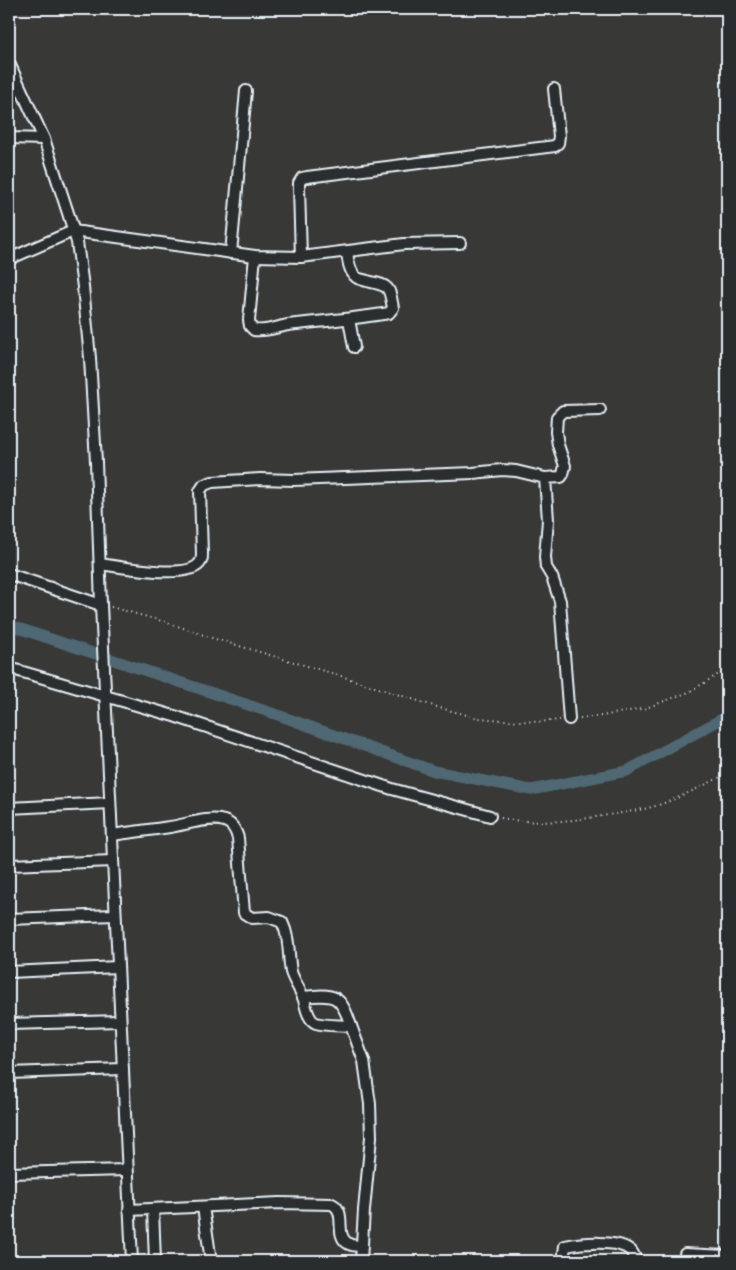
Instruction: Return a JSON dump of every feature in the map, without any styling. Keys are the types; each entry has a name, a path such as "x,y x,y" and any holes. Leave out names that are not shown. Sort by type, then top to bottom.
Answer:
{"street":[{"path":"9,63 44,139 76,242 83,287 90,358 132,1261"},
{"path":"301,257 299,182 302,178 555,146 558,143 559,136 554,89"},
{"path":"231,253 246,91"},
{"path":"9,138 44,139"},
{"path":"9,259 73,232 255,256 301,257 404,244 460,243"},
{"path":"255,256 250,326 254,330 261,331 389,313 393,308 391,295 387,288 382,284 356,278 351,271 347,252"},
{"path":"349,319 354,347"},
{"path":"100,564 168,571 182,571 198,566 202,560 200,491 204,486 212,482 502,470 516,471 545,478 561,477 565,466 558,444 556,417 563,411 600,410"},
{"path":"545,478 548,520 546,567 560,601 569,720"},
{"path":"9,574 101,605"},
{"path":"9,668 174,716 392,789 490,816"},
{"path":"9,808 110,802"},
{"path":"112,835 216,820 224,820 230,823 238,838 244,913 252,918 269,917 282,922 288,937 291,970 310,1018 314,1023 351,1026"},
{"path":"9,865 113,861"},
{"path":"9,919 116,915"},
{"path":"9,972 118,967"},
{"path":"303,997 319,995 336,998 346,1010 364,1061 370,1104 371,1137 361,1261"},
{"path":"9,1024 120,1021"},
{"path":"9,1073 123,1069"},
{"path":"9,1173 127,1170"},
{"path":"129,1210 279,1203 332,1204 340,1212 343,1238 350,1244 362,1246"},
{"path":"203,1207 211,1261"},
{"path":"153,1209 155,1261"},
{"path":"563,1261 565,1246 578,1244 618,1244 631,1251 637,1261"},
{"path":"685,1254 727,1256"}],"path":[{"path":"101,605 169,623 212,638 478,718 538,722 602,716 646,708 689,692 727,669"},
{"path":"490,816 513,821 559,822 646,809 727,774"}],"waterway":[{"path":"9,625 275,714 434,771 531,790 627,771 727,716"}]}
